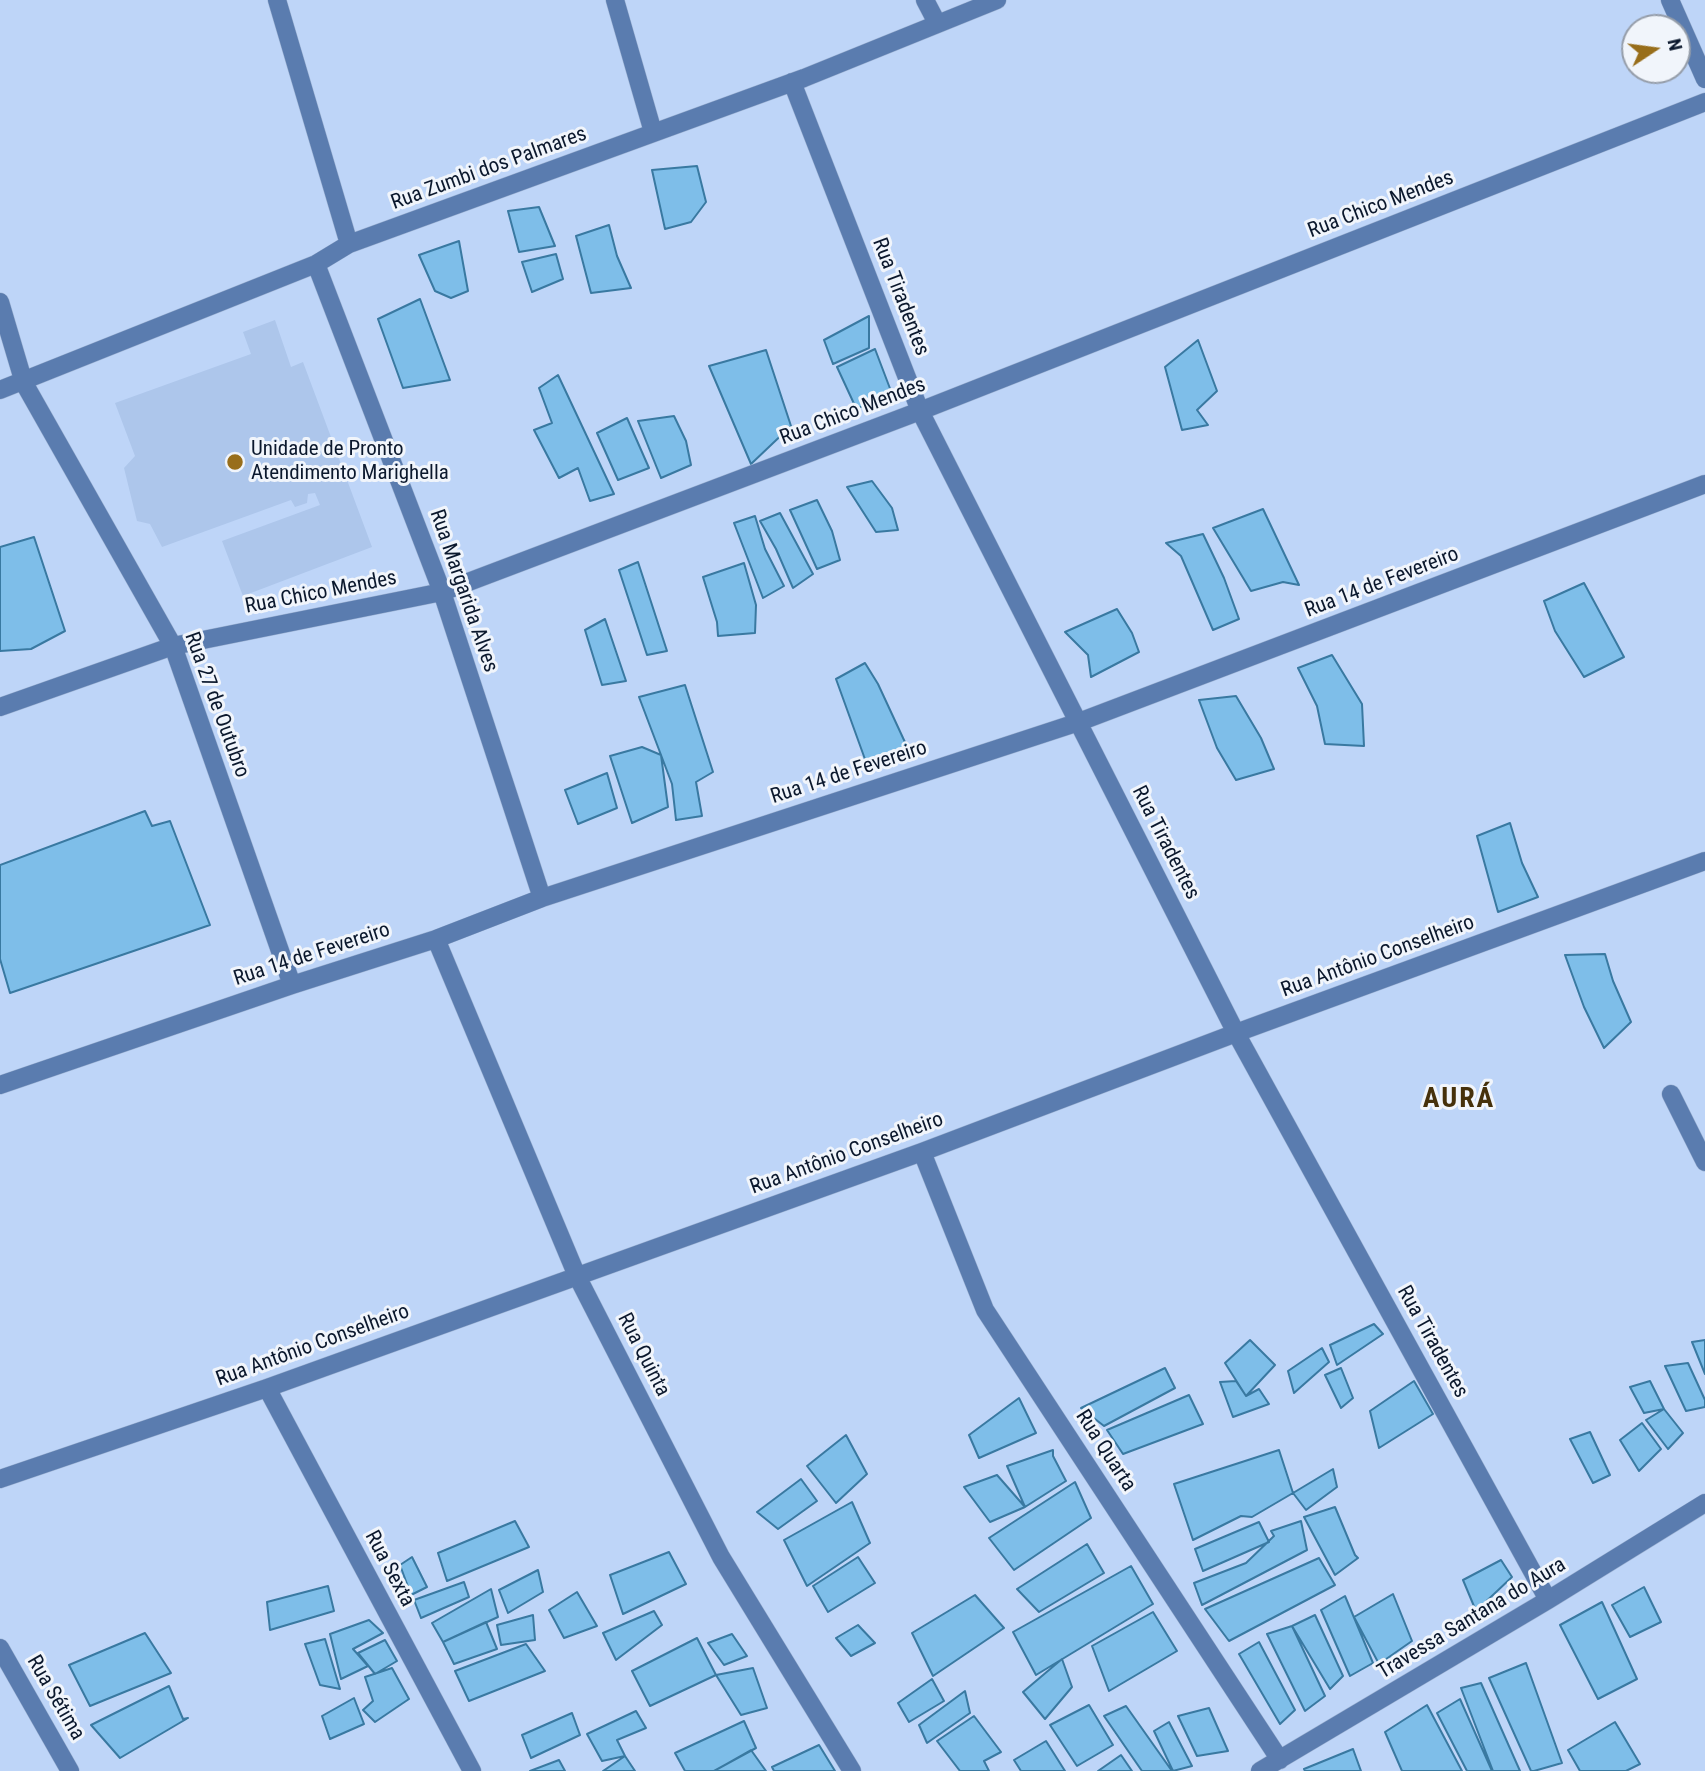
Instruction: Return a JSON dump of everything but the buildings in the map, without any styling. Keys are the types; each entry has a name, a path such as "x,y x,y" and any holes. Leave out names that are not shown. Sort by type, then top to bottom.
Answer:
{"street":[{"path":"277,0 349,244"},
{"path":"615,0 653,132"},
{"path":"925,0 937,23"},
{"name":"Rua Zumbi dos Palmares","path":"0,390 24,383 316,264 349,244 792,82 997,0"},
{"path":"1670,0 1705,79"},
{"name":"Rua Tiradentes","path":"792,82 920,411 1236,1033 1548,1600"},
{"name":"Rua Chico Mendes","path":"0,707 173,646 442,593 920,411 1705,102"},
{"name":"Rua Margarida Alves","path":"316,264 442,593 542,898"},
{"name":"Rua 27 de Outubro","path":"0,302 24,383 173,646 292,985"},
{"name":"Rua 14 de Fevereiro","path":"0,1085 292,985 436,939 542,898 1079,722 1705,484"},
{"name":"Rua Antônio Conselheiro","path":"0,1479 267,1388 922,1152 1236,1033 1705,861"},
{"name":"Rua Quinta","path":"436,939 577,1276 721,1557 852,1771"},
{"path":"1671,1094 1705,1162"},
{"name":"Rua Quarta","path":"922,1152 985,1310 1280,1760"},
{"name":"Rua Sexta","path":"267,1388 472,1771"},
{"name":"Travessa Santana do Aura","path":"1260,1771 1705,1503"},
{"name":"Rua Sétima","path":"0,1648 70,1771"}],"shaded area":[{"name":"Unidade de Pronto Atendimento Marighella","path":"275,320 291,367 303,362 372,547 243,596 222,541 320,505 315,493 308,494 307,503 295,507 291,500 162,547 150,524 137,521 124,468 135,456 115,403 251,354 243,332"}],"place":[{"name":"Unidade de Pronto Atendimento Marighella","path":"235,462"}],"district":[{"name":"AURÁ","path":"1459,1100"}]}
